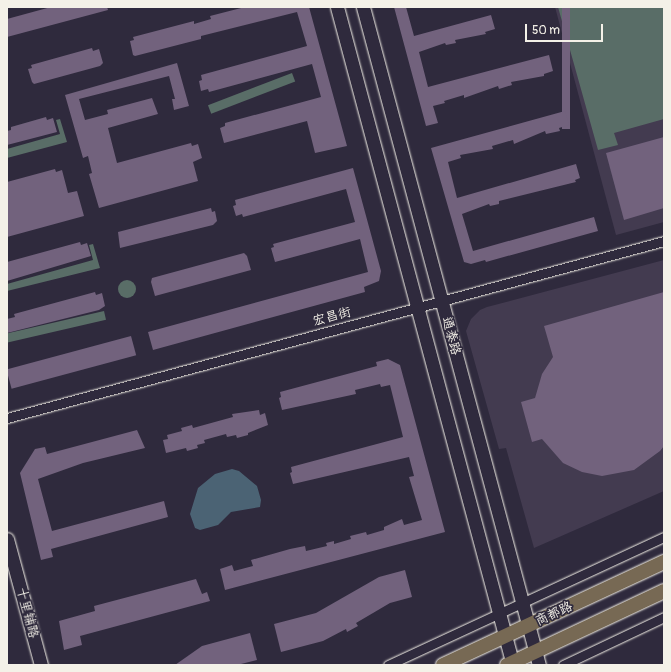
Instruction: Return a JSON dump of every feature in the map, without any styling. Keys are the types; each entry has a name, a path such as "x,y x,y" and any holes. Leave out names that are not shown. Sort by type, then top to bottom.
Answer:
{"main road":[{"name":"商都路","path":"443,665 664,562"},
{"name":"商都路","path":"510,664 537,658 664,591"}],"street":[{"name":"通泰路","path":"337,7 505,636 510,664"},
{"name":"通泰路","path":"363,7 537,658"},
{"name":"宏昌街","path":"7,418 664,240"},
{"path":"388,665 664,537"},
{"name":"十里铺路","path":"7,539 41,665"},
{"path":"563,665 664,617"}],"shaded area":[{"path":"555,7 664,7 664,222 616,235"},
{"path":"664,260 664,491 534,548 506,448 499,449 466,331 471,319 480,310 487,307"}],"green space":[{"path":"558,7 664,7 664,119 614,133 618,145 598,150"},
{"path":"292,73 295,81 211,114 208,105"},
{"path":"60,119 67,142 7,158 7,149 60,134 56,120"},
{"path":"93,244 100,268 7,291 7,284 93,260 89,245"},
{"path":"127,280 133,283 136,289 133,295 127,298 121,295 118,289 121,283"},
{"path":"104,311 106,320 8,342 7,333"}],"water":[{"path":"232,469 239,471 257,486 261,500 260,507 231,512 218,525 200,530 195,528 190,514 198,488 215,474"}],"building":[{"path":"51,7 107,7 108,10 7,37 7,19"},
{"path":"245,7 309,7 347,146 315,153 307,121 224,143 220,128 225,126 225,123 321,97 312,64 209,92 208,89 201,91 199,81 202,80 201,75 307,46 297,12 201,36 201,39 135,56 133,55 130,41 134,40 133,37 194,21 194,24 211,19 210,16"},
{"path":"394,7 406,7 414,36 491,15 495,29 485,32 486,34 455,40 456,43 446,45 445,43 419,52 428,87 549,55 553,71 544,74 544,76 511,82 512,85 499,89 498,86 464,98 464,95 444,101 445,103 433,106 438,123 426,126"},
{"path":"562,7 570,7 570,129 562,129"},
{"path":"92,48 93,51 99,49 103,63 100,66 34,84 32,82 28,69 32,68 31,65"},
{"path":"177,63 189,106 174,110 172,99 175,99 169,76 79,99 85,120 108,114 107,110 152,98 158,114 108,128 117,163 191,143 192,146 198,144 202,158 193,162 198,181 99,208 89,174 92,173 88,156 83,158 65,95"},
{"path":"565,111 569,125 559,128 560,131 546,134 545,131 514,144 513,140 492,146 493,149 460,155 461,158 448,162 457,198 576,164 580,178 575,180 576,182 499,201 499,204 490,206 489,204 462,214 473,251 594,217 598,231 486,262 485,260 471,264 464,262 431,148"},
{"path":"46,117 47,120 53,118 57,132 7,145 7,131 11,130 11,127"},
{"path":"664,137 664,208 624,220 606,153"},
{"path":"353,168 381,271 379,281 364,287 365,292 153,350 148,332 368,272 360,239 275,262 271,248 274,247 273,244 355,222 346,189 243,217 242,214 236,216 233,206 236,205 235,200"},
{"path":"55,169 56,172 62,170 68,193 77,191 84,216 7,237 7,182"},
{"path":"211,208 212,212 215,211 217,221 213,225 120,248 118,232"},
{"path":"80,242 81,245 87,243 91,256 7,281 7,262"},
{"path":"244,253 247,256 251,270 155,296 151,282 152,278"},
{"path":"95,292 96,295 102,293 105,306 99,310 7,333 7,319 15,317 14,314"},
{"path":"664,292 664,446 660,451 634,470 602,476 582,472 563,463 542,439 532,442 521,402 535,398 542,374 553,357 544,326"},
{"path":"131,336 136,355 12,389 7,369"},
{"path":"388,359 400,365 445,532 225,590 220,569 232,565 234,571 253,566 251,560 290,549 305,546 306,551 327,546 326,543 334,541 334,544 351,539 350,536 366,532 367,535 384,530 384,527 402,519 404,525 422,520 409,477 414,476 409,457 293,484 290,473 292,472 291,467 403,437 390,385 381,387 380,384 355,390 356,394 282,410 279,398 281,397 280,392 377,366 376,362"},
{"path":"259,410 260,415 265,413 268,425 248,433 248,435 237,438 236,435 227,437 226,434 204,440 205,443 197,445 198,448 187,451 186,448 166,453 163,440 168,439 167,435 182,431 181,428 192,425 193,428 233,417 232,414"},
{"path":"137,430 145,448 83,463 38,479 52,531 164,501 168,517 51,549 53,557 41,560 20,473 35,449 45,447 47,454"},
{"path":"405,570 412,597 390,603 356,623 358,626 347,632 346,629 323,641 281,652 274,624 316,613 379,577"},
{"path":"196,579 202,594 207,592 210,601 80,636 82,645 64,650 59,621 95,611 94,606"},
{"path":"250,633 257,660 237,665 175,665 202,646"}]}
